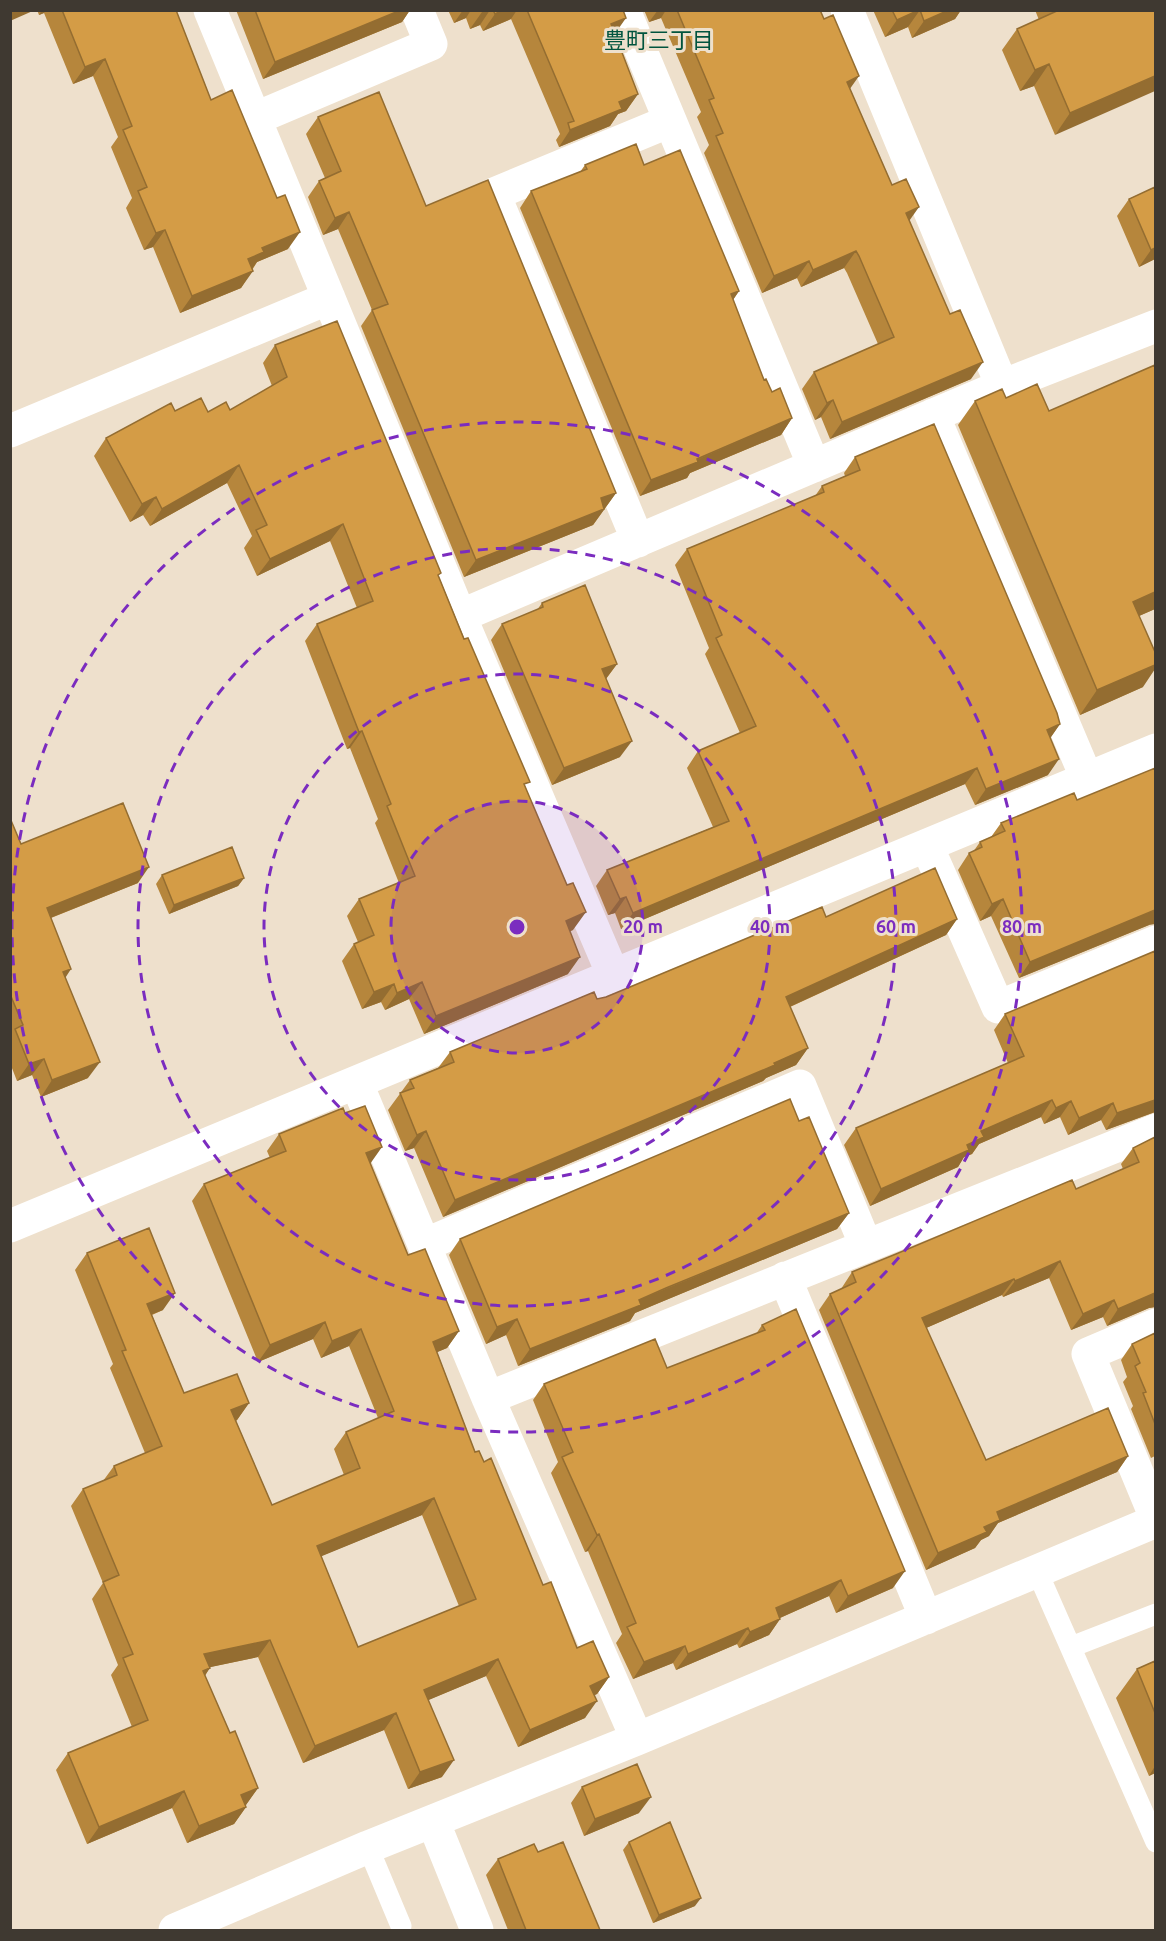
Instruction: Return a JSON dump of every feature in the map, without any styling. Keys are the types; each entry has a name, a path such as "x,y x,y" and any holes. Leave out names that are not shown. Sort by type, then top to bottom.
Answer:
{"street":[{"path":"210,10 460,616 614,977"},
{"path":"254,119 431,44 417,10"},
{"path":"624,10 814,466"},
{"path":"847,10 1002,386"},
{"path":"638,541 494,194 670,122"},
{"path":"10,431 329,298"},
{"path":"460,616 1002,386 1155,326"},
{"path":"933,415 1087,779"},
{"path":"10,1226 357,1084 1155,750"},
{"path":"927,846 998,1007 1155,942"},
{"path":"357,1084 488,1398 637,1739"},
{"path":"424,1245 800,1086 866,1246"},
{"path":"488,1398 1155,1130"},
{"path":"785,1278 926,1618"},
{"path":"175,1930 368,1847 637,1739 1155,1520 1088,1354 1155,1326"},
{"path":"433,1821 477,1930"}],"lane":[{"path":"1037,1571 1155,1842"},
{"path":"1071,1647 1155,1614"},
{"path":"368,1847 401,1926"}],"building":[{"path":"62,10 176,10 211,100 232,90 277,198 285,195 300,232 262,248 264,252 248,259 253,271 192,296 165,230 156,233 138,191 147,187 123,130 132,126 105,59 85,67"},
{"path":"255,10 401,10 275,62"},
{"path":"527,10 623,10 626,18 611,24 638,94 619,102 622,109 570,130 568,123 574,121"},
{"path":"677,10 820,10 824,19 833,15 859,76 847,82 892,185 906,179 919,207 906,213 950,314 960,310 983,362 842,422 833,400 827,403 814,372 894,337 856,251 813,270 809,261 774,276 716,136 723,133 709,100 714,98"},
{"path":"892,10 919,10 897,20"},
{"path":"920,10 949,10 924,21"},
{"path":"1059,10 1155,10 1155,76 1070,113 1049,64 1035,70 1017,29"},
{"path":"379,92 426,206 488,180 616,493 601,498 604,509 476,560 372,310 388,304 349,212 335,218 319,181 341,171 318,117"},
{"path":"636,144 644,165 680,150 739,291 731,294 764,380 766,379 772,392 780,388 792,418 697,459 698,462 651,480 531,191 587,169 585,165"},
{"path":"1155,187 1155,248 1151,250 1129,199"},
{"path":"337,321 441,573 438,575 464,639 468,638 530,782 524,784 567,885 573,883 586,912 566,921 580,957 436,1016 422,982 397,993 394,984 374,992 354,944 374,935 359,899 415,876 387,806 391,804 362,731 359,732 317,624 373,601 343,524 270,559 256,530 267,525 239,465 162,509 156,497 142,504 106,438 171,403 175,411 201,398 208,412 226,402 230,410 287,377 275,345"},
{"path":"1155,365 1155,592 1133,602 1155,652 1155,665 1097,690 975,401 1002,389 1006,398 1037,384 1049,411"},
{"path":"934,424 1057,713 1060,724 1047,730 1059,759 986,789 977,768 633,913 626,897 620,899 607,870 729,821 698,751 756,726 716,638 722,635 687,549 824,492 822,486 860,470 855,457"},
{"path":"585,585 617,664 602,669 632,741 564,768 502,624 543,607 542,603"},
{"path":"1155,768 1155,910 1030,962 1003,899 992,904 969,853 982,847 980,842 1005,831 1001,823 1074,793 1077,800"},
{"path":"123,803 149,867 47,908 71,969 63,972 100,1062 52,1080 44,1059 29,1064 15,1029 23,1025 10,994 10,818 21,844"},
{"path":"232,847 244,878 174,905 162,875"},
{"path":"935,868 957,919 786,997 808,1048 774,1063 775,1065 455,1200 426,1131 417,1135 400,1093 414,1088 410,1080 454,1062 450,1052 594,992 597,999 606,997 822,907 826,917"},
{"path":"1155,951 1155,1100 1117,1113 1113,1103 1079,1118 1071,1101 1056,1108 1052,1100 981,1131 984,1137 967,1145 969,1150 881,1189 856,1128 1024,1056 1005,1014"},
{"path":"790,1099 799,1121 809,1117 849,1213 666,1288 639,1300 641,1305 530,1349 517,1319 497,1327 460,1239"},
{"path":"365,1106 382,1147 366,1153 408,1255 425,1249 459,1331 433,1342 475,1452 479,1451 484,1462 491,1458 543,1585 551,1582 577,1648 593,1641 609,1677 590,1686 597,1701 530,1730 498,1659 424,1690 454,1760 420,1772 396,1713 315,1746 270,1640 204,1654 210,1668 203,1671 230,1733 235,1731 258,1788 241,1795 246,1807 199,1826 184,1791 99,1827 68,1753 148,1720 123,1658 133,1654 103,1582 119,1575 83,1489 117,1475 114,1466 162,1446 122,1351 126,1350 87,1253 149,1228 175,1293 147,1304 184,1393 237,1374 249,1403 231,1410 272,1505 360,1468 346,1432 394,1411 361,1329 332,1341 325,1322 270,1345 204,1184 286,1151 279,1134 343,1108 345,1113","holes":["434,1498 476,1599 358,1647 317,1546"]},
{"path":"1155,1137 1155,1293 1118,1309 1114,1300 1083,1314 1060,1261 922,1318 986,1460 1108,1408 1128,1456 997,1512 1000,1520 984,1527 987,1532 938,1553 830,1294 856,1282 852,1272 1072,1180 1076,1189 1139,1162 1133,1148"},
{"path":"796,1309 905,1571 848,1596 841,1580 776,1608 780,1619 750,1632 748,1628 688,1654 685,1646 644,1662 627,1627 636,1623 599,1534 597,1535 562,1457 573,1452 544,1384 655,1339 667,1368 765,1330 762,1325"},
{"path":"1155,1333 1155,1424 1143,1393 1146,1392 1135,1366 1140,1363 1132,1344"},
{"path":"1155,1661 1155,1713 1137,1669"},
{"path":"637,1764 651,1797 595,1819 582,1787"},
{"path":"670,1822 701,1898 659,1915 629,1842"},
{"path":"563,1842 600,1930 526,1930 498,1859 534,1844 538,1852"}],"district":[{"name":"豊町三丁目","path":"659,40"}]}
